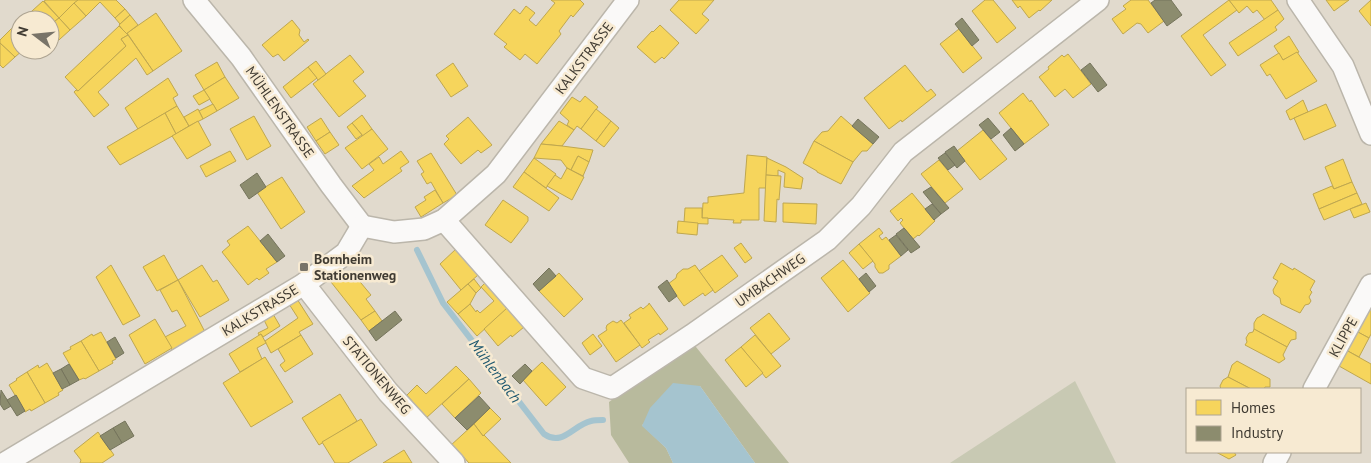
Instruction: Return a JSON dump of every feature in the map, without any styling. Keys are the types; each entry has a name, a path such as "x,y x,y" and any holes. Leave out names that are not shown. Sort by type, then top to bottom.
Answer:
{"street":[{"name":"MÜHLENSTRASSE","path":"194,0 242,56 331,185 362,226"},
{"name":"KALKSTRASSE","path":"5,463 304,284 346,253 362,226 394,232 424,229 444,220 496,174 628,0"},
{"name":"UMBACHWEG","path":"444,220 583,378 612,388 692,335 826,240 861,206 903,152 1098,0"},
{"path":"1298,0 1343,66 1371,134"},
{"name":"STATIONENWEG","path":"304,284 388,392 454,463"},
{"name":"KLIPPE","path":"1315,388 1371,286"}],"green space":[{"path":"692,342 789,463 755,463 700,386 642,425 666,448 673,463 629,463 611,435 609,402"},
{"path":"1075,381 1116,463 950,463"}],"water":[{"path":"673,383 700,386 755,463 673,463 666,448 642,426 650,408"}],"building: Homes":[{"path":"78,0 60,17 60,10 52,10 44,1"},
{"path":"78,0 116,0 125,9 115,18 100,2 86,16 74,3"},
{"path":"551,0 580,0 584,4 573,17 571,15 559,31 561,34 537,64 525,54 520,60 504,47 507,44 494,34 514,9 520,14 526,6 535,13 529,20 536,26 555,3"},
{"path":"679,0 714,0 702,14 709,20 696,34 670,10"},
{"path":"985,0 993,0 1016,28 997,43 972,11"},
{"path":"1012,0 1052,0 1029,18 1020,6 1018,8"},
{"path":"1131,0 1148,0 1164,21 1148,33 1141,24 1137,23 1123,34 1112,19 1126,9 1123,6"},
{"path":"1229,0 1237,10 1203,35 1226,65 1211,76 1181,36"},
{"path":"1229,0 1271,0 1278,10 1265,20 1257,10 1253,13 1247,6 1239,13"},
{"path":"1326,0 1349,0 1334,11"},
{"path":"1371,0 1371,26 1359,11"},
{"path":"43,1 51,10 33,10"},
{"path":"74,3 86,16 70,30 60,17"},
{"path":"125,9 130,15 120,24 115,18"},
{"path":"1278,10 1284,19 1275,27 1277,30 1238,56 1229,43"},
{"path":"156,13 182,51 153,71 127,33"},
{"path":"130,15 138,25 126,34 119,25"},
{"path":"60,19 70,30 60,39"},
{"path":"292,20 300,30 299,35 304,42 309,40 284,61 278,54 273,57 262,45"},
{"path":"660,25 679,43 664,59 662,57 655,63 637,47"},
{"path":"119,26 128,35 121,39 126,46 78,91 65,77"},
{"path":"959,29 982,58 963,73 940,44"},
{"path":"10,30 10,52 0,43 0,40"},
{"path":"128,35 153,71 147,75 136,58 98,92 109,105 94,117 74,92 78,91 126,46 121,39"},
{"path":"1289,36 1299,52 1283,60 1274,46"},
{"path":"0,43 10,52 10,60 12,60 3,68 0,65"},
{"path":"1297,52 1317,81 1286,99 1270,74 1267,76 1260,65 1279,53 1283,60"},
{"path":"1068,54 1091,84 1073,98 1065,89 1055,97 1039,77 1062,55 1064,57"},
{"path":"350,55 364,72 353,81 366,96 339,117 313,84"},
{"path":"316,61 326,74 318,80 308,67"},
{"path":"217,62 225,77 204,90 195,75"},
{"path":"453,63 468,86 451,97 436,75"},
{"path":"905,65 927,92 931,89 936,95 902,122 901,120 889,129 864,98"},
{"path":"308,67 317,78 291,98 283,87"},
{"path":"225,77 239,98 217,111 204,90"},
{"path":"168,78 178,95 173,98 177,106 138,129 125,108"},
{"path":"204,90 210,99 199,105 193,96"},
{"path":"1023,93 1030,102 1031,100 1049,125 1024,144 999,113"},
{"path":"585,96 598,107 581,129 577,126 574,130 567,125 569,121 560,113 572,97 580,102"},
{"path":"1303,100 1308,112 1290,120 1286,111"},
{"path":"213,104 217,111 203,119 199,111"},
{"path":"1326,104 1336,126 1304,140 1294,118"},
{"path":"177,106 189,126 176,134 165,113"},
{"path":"198,109 203,119 189,126 184,117"},
{"path":"596,109 611,121 596,141 581,129"},
{"path":"165,113 176,134 120,165 107,147"},
{"path":"362,115 372,129 363,136 352,123"},
{"path":"254,116 271,146 247,160 230,129"},
{"path":"841,116 873,144 867,151 862,151 853,162 814,141 822,132 828,131"},
{"path":"468,117 492,145 481,153 478,150 461,164 444,144 449,139 446,136"},
{"path":"321,118 330,132 316,141 307,127"},
{"path":"198,121 211,145 187,159 172,136"},
{"path":"559,121 574,130 562,146 541,144"},
{"path":"611,121 619,128 604,147 596,141"},
{"path":"352,123 362,135 356,139 347,127"},
{"path":"372,129 388,149 362,169 345,148"},
{"path":"983,130 1007,159 980,180 957,151"},
{"path":"330,132 339,145 325,154 316,141"},
{"path":"814,141 853,162 841,184 803,163"},
{"path":"541,144 593,150 589,162 578,156 571,170 561,160 534,158"},
{"path":"230,151 236,161 206,177 200,166"},
{"path":"401,151 409,162 400,168 402,171 364,198 352,186 374,170 369,164 379,157 383,164"},
{"path":"431,153 457,195 443,203 431,182 427,184 421,174 424,172 417,161"},
{"path":"747,155 767,157 766,188 759,188 759,220 741,220 741,223 733,223 734,220 702,218 703,203 708,203 708,197 744,193"},
{"path":"578,156 589,162 583,176 571,170"},
{"path":"534,158 556,174 546,188 524,172"},
{"path":"767,158 803,178 801,189 784,187 785,173 778,170 778,176 766,175"},
{"path":"1343,159 1352,182 1334,189 1325,167"},
{"path":"939,160 963,189 945,203 921,174"},
{"path":"567,168 584,177 572,200 547,186 555,175 561,179"},
{"path":"524,172 559,198 549,211 513,187"},
{"path":"766,175 781,176 776,222 764,221"},
{"path":"282,177 305,212 281,229 257,192"},
{"path":"1352,182 1357,193 1319,209 1313,194 1332,186 1334,189"},
{"path":"435,190 443,203 421,217 415,207 426,200 424,197"},
{"path":"912,193 935,221 913,239 900,223 903,220 901,218 898,221 890,211"},
{"path":"1357,193 1362,204 1324,220 1319,209"},
{"path":"503,200 528,217 528,221 511,243 485,225"},
{"path":"783,203 817,204 816,224 783,222"},
{"path":"1366,203 1370,212 1354,218 1350,209"},
{"path":"685,208 702,208 702,218 708,218 708,224 684,223"},
{"path":"678,221 698,223 697,235 677,233"},
{"path":"248,226 277,262 266,269 269,273 259,280 257,278 248,285 222,252 230,245 227,241"},
{"path":"879,228 883,233 879,236 882,240 886,237 901,256 889,265 889,269 883,273 879,273 875,264 859,244"},
{"path":"741,243 752,258 745,263 734,248"},
{"path":"859,244 873,261 863,269 849,253"},
{"path":"456,249 478,275 461,290 440,264"},
{"path":"164,255 178,280 157,291 143,267"},
{"path":"722,255 738,276 715,293 699,271"},
{"path":"843,260 870,293 848,312 821,278"},
{"path":"1281,263 1293,270 1294,268 1315,281 1310,290 1312,292 1309,297 1311,301 1305,305 1300,313 1281,304 1280,298 1274,294 1273,290 1278,281 1273,278"},
{"path":"111,265 140,316 123,325 96,277"},
{"path":"202,265 213,282 217,280 229,300 200,317 178,280"},
{"path":"695,265 713,290 705,296 703,293 684,306 668,284 683,269 688,269"},
{"path":"351,271 371,295 366,299 375,311 361,320 331,282"},
{"path":"559,273 583,299 564,317 539,291"},
{"path":"474,279 481,288 476,293 468,284"},
{"path":"489,279 511,305 477,336 458,314 470,304 476,312 477,310 480,313 494,301 481,287"},
{"path":"178,280 205,332 172,350 165,337 186,326 177,310 172,312 160,290"},
{"path":"468,284 476,293 470,304 458,314 447,302"},
{"path":"297,299 313,324 299,332 301,335 271,353 265,341 298,318 289,304"},
{"path":"649,303 668,329 648,340 650,342 642,348 624,323 631,318 629,315 641,307 643,309"},
{"path":"1371,303 1371,334 1369,338 1356,331"},
{"path":"507,308 524,327 498,346 484,329"},
{"path":"375,311 382,321 369,331 361,320"},
{"path":"769,313 790,339 771,354 750,328"},
{"path":"273,314 280,326 263,337 261,334 259,335 258,333 268,328 264,320"},
{"path":"1263,314 1296,332 1296,339 1291,340 1287,347 1254,329 1254,323 1257,318"},
{"path":"155,319 172,348 145,364 129,335"},
{"path":"621,320 640,345 616,362 598,336 607,330 607,325 613,321 617,323"},
{"path":"1254,329 1287,347 1283,355 1285,359 1279,363 1245,345 1247,342 1246,338"},
{"path":"1356,331 1369,338 1359,357 1346,350"},
{"path":"101,332 116,359 112,361 113,363 99,371 81,341 92,334 93,336"},
{"path":"261,334 266,343 257,348 262,359 240,372 229,354"},
{"path":"593,334 602,346 590,355 582,343"},
{"path":"301,335 313,354 285,372 280,365 285,361 278,349"},
{"path":"755,335 781,366 766,378 741,347"},
{"path":"81,341 99,371 85,379 79,380 63,353"},
{"path":"741,347 763,373 746,387 725,360"},
{"path":"1346,350 1371,364 1371,384 1339,366"},
{"path":"265,357 293,402 251,427 223,383"},
{"path":"1237,361 1270,379 1270,387 1249,388 1228,377 1232,365"},
{"path":"542,362 566,387 546,406 523,380"},
{"path":"47,363 63,390 58,393 59,395 45,403 27,372 38,365 39,368"},
{"path":"456,366 469,379 425,419 416,410 418,408 407,395 417,385 426,394"},
{"path":"27,372 45,403 31,411 30,409 25,412 9,385"},
{"path":"1228,377 1249,388 1221,388 1223,380"},
{"path":"469,379 481,393 455,418 442,404"},
{"path":"340,394 357,421 319,445 302,418"},
{"path":"490,408 501,419 483,436 474,424"},
{"path":"361,419 377,445 348,463 335,463 322,442"},
{"path":"474,424 483,436 511,463 469,463 461,454 458,456 450,446"},
{"path":"98,432 114,455 102,463 80,463 81,460 74,451"},
{"path":"404,450 412,463 383,463"},
{"path":"1218,453 1235,453 1236,455 1229,459"}],"building: Industry":[{"path":"1155,0 1171,0 1182,15 1167,26 1151,3"},
{"path":"962,18 979,40 972,46 955,24"},
{"path":"1090,63 1107,85 1098,92 1081,70"},
{"path":"988,118 1000,132 991,139 979,125"},
{"path":"858,119 879,137 873,144 852,126"},
{"path":"1011,128 1024,144 1015,151 1003,135"},
{"path":"954,146 965,161 957,168 945,152"},
{"path":"945,153 955,165 948,170 938,158"},
{"path":"257,173 266,187 249,199 240,185"},
{"path":"931,187 949,208 941,214 923,192"},
{"path":"932,204 941,214 934,220 925,209"},
{"path":"904,228 920,247 911,253 896,234"},
{"path":"268,234 285,256 277,262 260,241"},
{"path":"896,235 908,250 901,256 889,240"},
{"path":"549,268 556,276 539,291 533,284"},
{"path":"866,273 876,286 869,292 859,279"},
{"path":"667,280 677,296 669,302 658,287"},
{"path":"395,311 402,320 376,341 369,331"},
{"path":"115,337 124,353 116,358 107,342"},
{"path":"69,364 79,380 70,385 61,369"},
{"path":"525,364 532,371 520,384 512,376"},
{"path":"61,369 70,385 62,389 53,373"},
{"path":"1,390 11,406 4,410 0,404"},
{"path":"16,395 25,411 17,416 7,400"},
{"path":"479,396 490,408 467,430 455,418"},
{"path":"125,421 134,436 122,443 113,428"},
{"path":"113,428 122,443 110,450 100,436"}],"waterway":[{"name":"Mühlenbach","path":"417,250 443,303 544,434 551,437 562,437 585,423 603,420"}],"place":[{"name":"Bornheim Stationenweg","path":"304,267"}]}
